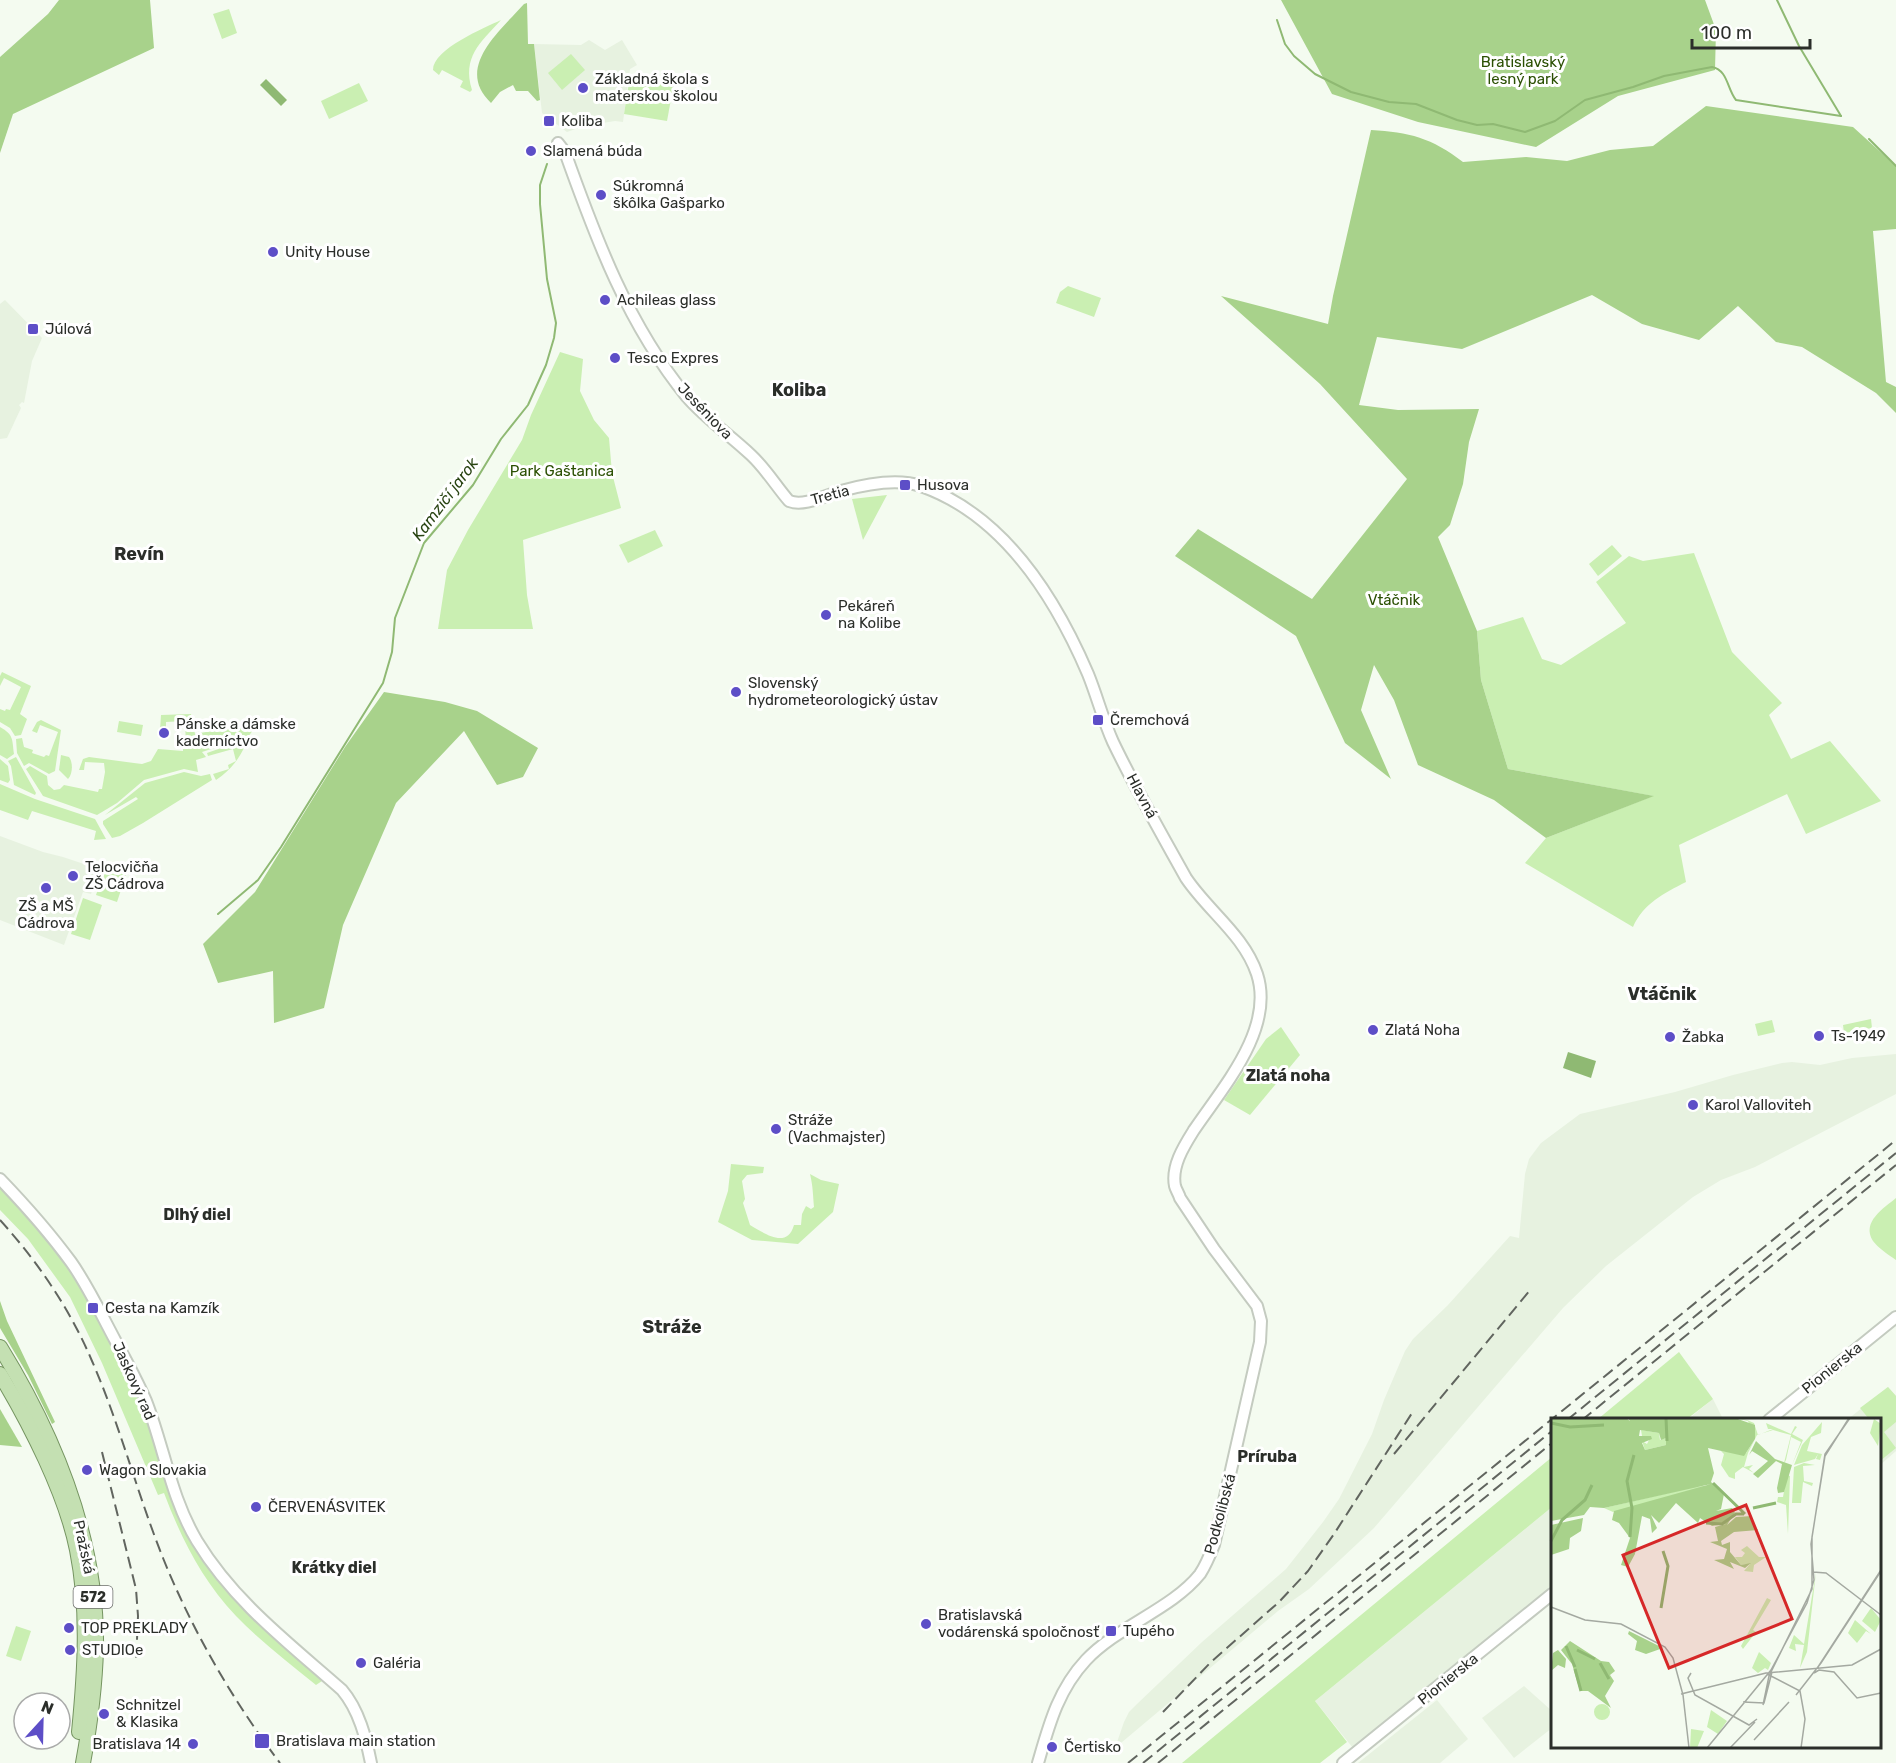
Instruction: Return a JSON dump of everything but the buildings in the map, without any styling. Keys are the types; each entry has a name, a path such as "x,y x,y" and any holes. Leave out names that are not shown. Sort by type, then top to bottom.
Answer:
{"main road":[{"name":"Pražská","path":"0,1347 26,1392 57,1459 78,1516 89,1563 96,1656 94,1691 83,1763"},
{"name":"Pražská","path":"0,1374 48,1467 78,1555 83,1593 85,1656 75,1763"}],"street":[{"name":"Jeséniova","path":"558,143 565,153 599,245 620,291 654,351 694,405 750,454 768,472 788,500 794,503"},
{"name":"Hlavná","path":"866,486 906,481 949,498 1005,540 1032,573 1045,591 1081,659 1112,739 1186,878 1200,898 1231,930 1256,970 1260,1001 1252,1038 1243,1057 1185,1145 1176,1168 1175,1186"},
{"name":"Tretia","path":"794,503 800,504 844,490 866,486"},
{"name":"Jaskový rad","path":"0,1179 50,1233 72,1263 97,1305 139,1385 177,1498 204,1552 256,1615 350,1699 371,1763"},
{"name":"Podkolibská","path":"1038,1763 1056,1703 1078,1669 1099,1648 1173,1597 1202,1572 1214,1545 1225,1499 1260,1342 1261,1321 1255,1303 1214,1249 1175,1186"},
{"name":"Pionierska","path":"1770,1418 1896,1317"},
{"name":"Pionierska","path":"1343,1763 1551,1595"}],"shaded area":[{"name":"Základná škola s materskou školou","path":"589,40 605,50 622,40 637,65 630,69 623,122 615,121 584,126 567,132 542,113 534,44 581,45"},
{"path":"266,79 287,100 281,106 260,85"},
{"path":"5,300 42,338 32,361 24,403 19,405 21,408 7,438 0,439 0,304"},
{"name":"ZŠ a MŠ Cádrova","path":"0,836 96,868 91,884 94,885 91,894 83,892 64,945 0,920"},
{"path":"1568,1052 1596,1061 1591,1078 1563,1068"},
{"path":"1896,1054 1896,1094 1755,1167 1721,1180 1693,1197 1606,1266 1563,1308 1374,1528 1309,1589 1278,1611 1115,1748 1129,1712 1202,1642 1286,1569 1323,1522 1339,1499 1372,1434 1405,1351 1413,1339 1448,1305 1510,1236 1519,1238 1525,1174 1529,1159 1541,1143 1580,1114 1675,1092 1733,1075 1782,1063 1820,1065 1852,1058"},
{"path":"1888,1387 1896,1396 1896,1451 1881,1464 1881,1418 1849,1418"},
{"path":"1713,1399 1722,1418 1689,1418"},
{"path":"1551,1508 1551,1588 1353,1748 1315,1701"},
{"path":"1524,1686 1551,1710 1551,1729 1514,1758 1482,1718"},
{"path":"1437,1700 1468,1739 1440,1763 1358,1763"}],"green space":[{"path":"59,0 150,0 154,48 13,114 0,153 0,57 48,14"},
{"name":"Bratislavský lesný park","path":"1281,0 1705,0 1716,30 1715,70 1618,96 1536,147 1418,122 1332,94"},
{"path":"527,3 528,44 534,44 540,100 537,101 528,91 516,91 513,85 500,92 491,103 481,90 477,77 479,63 493,38"},
{"path":"229,9 237,33 222,39 213,14"},
{"path":"501,20 480,44 471,59 469,68 472,90 470,92 460,87 463,81 442,70 439,75 433,70 435,62 450,47"},
{"path":"571,54 585,70 562,90 548,73"},
{"path":"630,76 674,83 667,121 624,114"},
{"path":"359,83 368,101 329,119 321,101"},
{"path":"1706,106 1853,127 1896,166 1896,229 1873,231 1886,382 1896,387 1896,413 1876,393 1802,347 1776,342 1738,306 1699,340 1642,324 1592,295 1462,349 1377,337 1359,405 1398,410 1479,409 1469,442 1463,484 1450,525 1438,537 1477,631 1481,680 1508,769 1654,796 1546,838 1494,800 1418,765 1394,700 1374,665 1361,710 1391,779 1345,743 1296,636 1175,556 1198,529 1312,599 1407,479 1320,384 1221,296 1328,324 1371,130 1397,132 1420,138 1441,147 1463,162 1526,157 1567,161 1610,150 1653,146"},
{"path":"1068,286 1101,298 1094,317 1056,303 1060,292"},
{"name":"Park Gaštanica","path":"560,352 583,359 580,391 594,420 609,438 612,473 621,508 523,540 527,595 533,629 438,629 447,570 522,440"},
{"path":"887,495 863,540 852,499"},
{"path":"655,530 663,546 628,563 619,545"},
{"path":"1612,545 1622,556 1598,576 1589,564"},
{"path":"1694,553 1732,652 1782,703 1769,715 1791,759 1830,741 1881,801 1806,834 1787,794 1679,845 1686,882 1662,895 1648,906 1633,927 1525,863 1546,838 1653,796 1508,769 1481,680 1477,631 1523,617 1542,659 1561,665 1626,623 1596,582 1629,556 1643,561"},
{"path":"2,672 31,686 20,714 27,719 21,735 15,736 10,728 0,722 0,709 10,710 21,687 4,678 0,686"},
{"path":"384,692 445,702 477,711 538,748 523,777 497,785 464,731 396,803 343,925 324,1008 274,1023 273,971 218,983 203,944 255,892 345,747"},
{"path":"191,714 195,734 255,723 256,726 248,737 202,752 206,757 196,760 198,772 184,769 144,780 117,803 97,815 43,796 26,769 30,766 47,776 48,785 54,790 64,785 98,792 102,789 104,763 85,762 84,770 79,770 83,759 89,757 142,764 151,761 158,749 183,751 186,747 185,721 166,722 166,731 160,731 161,715"},
{"path":"41,720 61,730 55,771 49,774 29,763 24,766 17,753 16,739 22,738 24,747 33,750 32,753 44,757 49,756 58,732 40,725 37,733 32,731 37,722"},
{"path":"119,721 143,725 141,736 117,732"},
{"path":"0,727 8,732 12,741 14,754 7,759 0,755"},
{"path":"244,740 247,742 236,761 233,749 208,756 207,753"},
{"path":"61,755 69,757 71,762 72,771 68,779 59,770"},
{"path":"16,757 35,795 14,785 8,761"},
{"path":"0,759 8,766 10,780 8,783 0,780"},
{"path":"236,761 231,768 216,780 213,774 229,769 228,765"},
{"path":"184,772 201,776 210,774 212,780 143,823 112,838 103,821 138,799 136,797 105,815 145,783"},
{"path":"0,784 35,799 95,819 106,839 94,840 96,831 32,811 28,820 0,810"},
{"path":"107,862 128,869 117,902 96,895"},
{"path":"83,898 102,905 90,940 71,934"},
{"path":"1871,1019 1872,1028 1844,1033 1843,1025"},
{"path":"1772,1020 1775,1032 1758,1036 1755,1024"},
{"path":"1281,1027 1300,1055 1250,1115 1224,1100 1266,1039"},
{"path":"731,1164 764,1167 763,1173 747,1175 742,1181 745,1199 743,1203 750,1225 768,1235 786,1237 791,1233 794,1225 801,1225 802,1214 806,1206 811,1209 814,1207 810,1174 821,1180 839,1184 833,1212 798,1244 752,1240 718,1222 728,1191"},
{"path":"0,1187 35,1224 72,1273 92,1308 138,1395 181,1521 197,1550 241,1604 274,1639 322,1681 316,1685 245,1625 224,1602 203,1573 185,1542 164,1493 158,1495 102,1363 70,1297 28,1239 0,1210"},
{"path":"1896,1198 1896,1260 1873,1241 1870,1228 1880,1211"},
{"path":"0,1301 7,1321 55,1422 52,1424 28,1375 0,1328"},
{"path":"1679,1352 1713,1399 1688,1418 1599,1418"},
{"path":"1888,1387 1896,1396 1896,1422 1884,1432 1896,1448 1881,1460 1881,1418 1868,1418 1860,1408"},
{"path":"0,1409 22,1447 0,1445"},
{"path":"1551,1458 1551,1508 1315,1701 1347,1742 1320,1763 1182,1763"},
{"path":"16,1626 31,1631 21,1661 6,1656"}],"waterway":[{"path":"1777,0 1799,46 1841,116"},
{"path":"1277,20 1285,44 1294,56 1315,74 1351,92 1389,102 1416,104 1477,125 1493,124 1525,132 1555,121 1585,100 1664,76 1712,67 1724,76 1736,100 1841,116"},
{"path":"1869,139 1896,166"},
{"name":"Kamzičí jarok","path":"218,914 258,880 383,683 392,652 395,618 424,543 473,485 501,439 528,405 546,365 556,323 547,279 540,204 540,185 547,164"}],"railway":[{"path":"1553,1418 1896,1140"},
{"path":"1569,1418 1896,1153"},
{"path":"1584,1418 1896,1165"},
{"path":"0,1220 40,1269 74,1323 102,1385 174,1585 200,1638 230,1690 280,1763"},
{"path":"1394,1454 1531,1289"},
{"path":"1163,1712 1211,1662 1279,1602 1308,1571 1414,1410"},
{"path":"1128,1763 1551,1420"},
{"path":"1143,1763 1551,1432"},
{"path":"1158,1763 1551,1444"},
{"path":"102,1452 136,1589 138,1616 136,1663"}],"place":[{"name":"Základná škola s materskou školou","path":"583,88"},
{"name":"Koliba","path":"549,121"},
{"name":"Slamená búda","path":"531,151"},
{"name":"Súkromná škôlka Gašparko","path":"601,195"},
{"name":"Unity House","path":"273,252"},
{"name":"Achileas glass","path":"605,300"},
{"name":"Júlová","path":"33,329"},
{"name":"Tesco Expres","path":"615,358"},
{"name":"Husova","path":"905,485"},
{"name":"Pekáreň na Kolibe","path":"826,615"},
{"name":"Slovenský hydrometeorologický ústav","path":"736,692"},
{"name":"Čremchová","path":"1098,720"},
{"name":"Pánske a dámske kaderníctvo","path":"164,733"},
{"name":"Telocvičňa ZŠ Cádrova","path":"73,876"},
{"name":"ZŠ a MŠ Cádrova","path":"46,888"},
{"name":"Zlatá Noha","path":"1373,1030"},
{"name":"Ts-1949","path":"1819,1036"},
{"name":"Žabka","path":"1670,1037"},
{"name":"Karol Valloviteh","path":"1693,1105"},
{"name":"Stráže (Vachmajster)","path":"776,1129"},
{"name":"Cesta na Kamzík","path":"93,1308"},
{"name":"Wagon Slovakia","path":"87,1470"},
{"name":"ČERVENÁSVITEK","path":"256,1507"},
{"name":"Bratislavská vodárenská spoločnosť","path":"926,1624"},
{"name":"TOP PREKLADY","path":"69,1628"},
{"name":"Tupého","path":"1111,1631"},
{"name":"STUDIOe","path":"70,1650"},
{"name":"Galéria","path":"361,1663"},
{"name":"Schnitzel & Klasika","path":"104,1714"},
{"name":"Bratislava main station","path":"262,1741"},
{"name":"Bratislava 14","path":"193,1744"},
{"name":"Čertisko","path":"1052,1747"}],"district":[{"name":"Koliba","path":"799,390"},
{"name":"Revín","path":"139,554"},
{"name":"Vtáčnik","path":"1662,994"},
{"name":"Zlatá noha","path":"1288,1075"},
{"name":"Dlhý diel","path":"197,1214"},
{"name":"Stráže","path":"672,1327"},
{"name":"Príruba","path":"1267,1456"},
{"name":"Krátky diel","path":"334,1567"}]}
